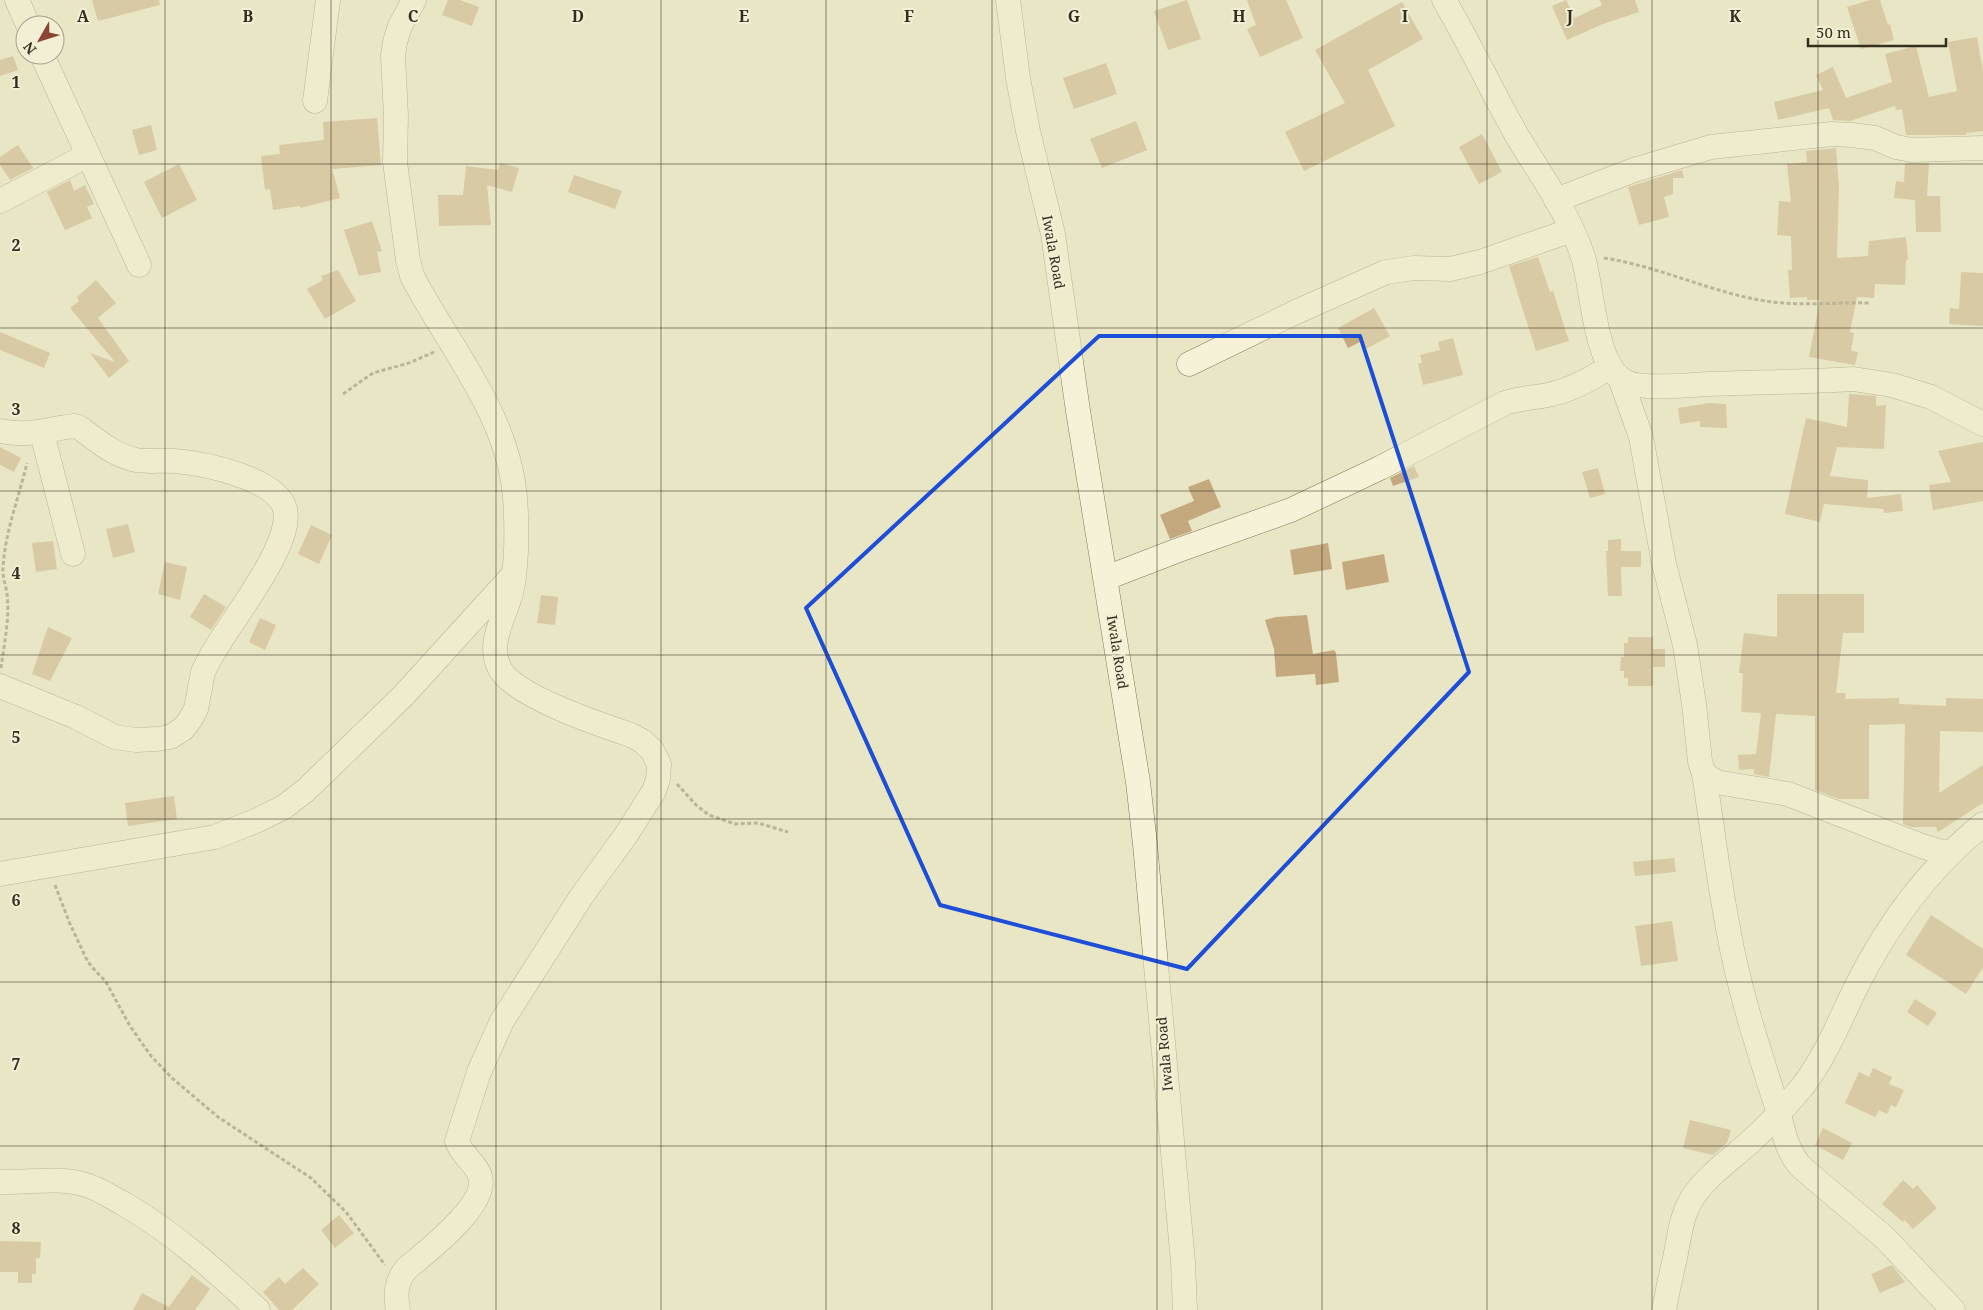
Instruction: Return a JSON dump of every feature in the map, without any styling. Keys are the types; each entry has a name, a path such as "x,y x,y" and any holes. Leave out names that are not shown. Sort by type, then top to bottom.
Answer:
{"street":[{"path":"17,0 24,15"},
{"path":"314,101 328,0"},
{"path":"398,1310 397,1285 406,1269 462,1220 470,1210 481,1186 481,1177 457,1141 480,1072 502,1021 581,897 626,835 654,791 658,779 659,764 652,750 642,741 558,707 526,691 506,679 498,667 495,650 514,574 516,539 515,496 508,462 500,437 488,410 452,341 412,276 408,260 395,162 396,116 393,56 400,26 414,0"},
{"name":"Iwala Road","path":"1008,0 1018,78 1028,131 1053,234 1078,411 1138,782 1183,1262 1185,1310"},
{"path":"1444,0 1467,38 1500,104 1572,230 1583,257 1598,333 1641,437 1664,564 1685,645 1700,761 1704,774 1733,954 1787,1146 1796,1162 1885,1238 1953,1310"},
{"path":"47,65 139,265"},
{"path":"1556,200 1643,167 1711,147 1832,134 1852,134 1875,138 1912,150 1983,148"},
{"path":"0,200 88,155"},
{"path":"1189,364 1296,312 1386,272 1414,268 1450,269 1480,262 1572,230"},
{"path":"1106,578 1290,510 1380,468 1505,403 1520,398 1547,395 1614,372"},
{"path":"1614,372 1628,383 1674,386 1853,379 1874,381 1931,397 1983,424"},
{"path":"0,431 18,434 40,433 75,426 107,449 136,460 205,464 240,475 264,486 279,497 285,509 284,526 275,553 258,583 220,640 203,672 196,709 190,720 183,729 170,737 136,740 115,737 1,678"},
{"path":"40,433 73,554"},
{"path":"0,874 49,864 215,837 258,820 284,807 306,790 404,696 514,574"},
{"path":"1704,774 1716,782 1788,794 1919,845 1938,851 1951,852"},
{"path":"1664,1310 1684,1214 1692,1199 1704,1182 1752,1140 1802,1086 1823,1056 1870,960 1898,916 1924,881 1951,852 1983,824"},
{"path":"0,1182 65,1181 84,1184 103,1192 168,1232 200,1257 258,1310"}],"path":[{"path":"1583,257 1602,258 1638,265 1725,293 1768,302 1800,304 1870,303"},
{"path":"343,394 373,373 424,357 452,341"},
{"path":"1,678 7,603 2,570 4,557 11,520 40,433"},
{"path":"659,764 698,806 709,815 735,824 758,823 788,832"},
{"path":"49,864 70,924 86,958 106,982 130,1026 152,1056 172,1078 218,1117 311,1178 360,1229 397,1285"}],"highlighted area":[{"path":"1099,336 1360,336 1469,672 1187,969 940,905 806,608"}],"building":[{"path":"92,0 159,0 160,5 98,21"},
{"path":"448,0 460,0 479,7 472,26 442,15"},
{"path":"1187,0 1201,39 1168,50 1154,11"},
{"path":"1247,0 1286,0 1303,38 1260,57 1247,29 1256,25"},
{"path":"1566,0 1575,18 1602,5 1600,0 1635,0 1639,12 1603,24 1567,40 1552,6"},
{"path":"1870,0 1880,0 1888,25 1890,24 1894,40 1861,49 1847,7"},
{"path":"1402,2 1423,39 1368,70 1395,126 1304,171 1285,132 1345,103 1315,50"},
{"path":"1977,37 1983,71 1983,131 1966,133 1966,135 1906,135 1902,109 1896,110 1895,106 1850,121 1833,120 1829,108 1778,120 1774,102 1823,90 1816,75 1833,67 1846,98 1892,82 1885,54 1916,46 1929,97 1957,91 1948,42"},
{"path":"13,56 18,70 0,76 0,60"},
{"path":"1106,63 1117,94 1074,109 1063,78"},
{"path":"377,118 381,165 332,169 340,198 300,208 300,206 273,210 270,189 265,190 261,156 280,154 279,145 324,140 323,122"},
{"path":"1136,121 1147,150 1102,168 1090,139"},
{"path":"151,125 157,150 139,155 132,130"},
{"path":"1482,134 1502,172 1479,184 1459,147"},
{"path":"18,145 33,168 10,180 0,165 0,157"},
{"path":"1836,148 1839,187 1837,258 1868,256 1869,241 1906,237 1908,260 1906,260 1905,285 1875,284 1874,298 1857,297 1850,332 1854,333 1851,351 1858,352 1855,365 1809,357 1820,300 1807,300 1807,297 1790,298 1788,270 1792,270 1791,236 1777,235 1779,201 1791,202 1787,164 1807,162 1806,151"},
{"path":"500,163 519,168 512,192 487,185 491,225 439,226 438,195 463,195 466,166 498,170"},
{"path":"1905,163 1929,163 1927,196 1940,196 1941,232 1916,232 1915,200 1894,198 1896,181 1904,182"},
{"path":"179,164 197,200 162,218 144,182"},
{"path":"1682,170 1684,178 1673,178 1673,194 1664,197 1669,217 1639,225 1628,187"},
{"path":"574,175 622,191 615,209 568,192"},
{"path":"70,180 74,191 85,185 94,204 87,207 92,218 65,230 47,192"},
{"path":"372,221 382,251 377,252 381,272 359,276 344,230"},
{"path":"1538,257 1550,292 1553,291 1569,341 1536,351 1509,266"},
{"path":"338,270 356,301 325,319 307,289 323,280 321,276"},
{"path":"1961,272 1983,273 1983,326 1949,324 1950,308 1959,309"},
{"path":"96,280 116,303 98,318 129,361 109,378 90,353 115,362 70,308 79,301 77,297"},
{"path":"1374,308 1390,336 1366,349 1362,341 1348,348 1338,328"},
{"path":"0,332 50,353 44,368 0,350"},
{"path":"1453,338 1463,375 1423,385 1418,364 1422,363 1420,355 1440,350 1438,342"},
{"path":"1849,394 1876,396 1876,406 1886,405 1884,449 1837,447 1830,476 1868,480 1867,498 1901,494 1903,511 1884,513 1883,509 1824,504 1820,522 1785,514 1806,418 1847,427"},
{"path":"1709,403 1726,404 1727,428 1700,427 1700,421 1680,424 1678,408"},
{"path":"1983,442 1983,501 1933,510 1929,485 1951,482 1938,451"},
{"path":"0,447 21,458 14,472 0,465"},
{"path":"1414,466 1419,477 1393,486 1390,478"},
{"path":"1598,468 1605,494 1590,498 1582,472"},
{"path":"1209,479 1221,507 1188,521 1192,531 1170,539 1160,515 1194,501 1188,487"},
{"path":"128,524 135,552 113,558 106,529"},
{"path":"311,525 332,535 319,564 298,554"},
{"path":"1621,539 1621,551 1641,551 1641,567 1621,567 1622,596 1608,596 1606,551 1608,551 1608,540"},
{"path":"53,541 57,569 36,572 32,543"},
{"path":"1328,543 1332,569 1294,575 1290,550"},
{"path":"1384,554 1389,582 1346,590 1342,562"},
{"path":"165,562 187,567 180,600 158,594"},
{"path":"204,594 226,607 211,630 190,617"},
{"path":"1777,594 1864,594 1864,633 1843,633 1836,693 1846,693 1845,699 1899,698 1899,704 1946,706 1946,698 1983,699 1983,732 1940,731 1939,793 1983,765 1983,803 1938,832 1936,827 1911,827 1903,824 1905,724 1869,725 1869,799 1839,799 1815,790 1815,716 1776,714 1769,777 1754,774 1754,769 1739,770 1738,755 1756,754 1761,713 1741,712 1743,673 1739,673 1744,633 1777,637"},
{"path":"541,595 558,597 555,625 537,623"},
{"path":"1307,615 1313,654 1334,650 1336,653 1339,682 1316,685 1315,674 1276,677 1274,649 1265,620 1276,617"},
{"path":"260,618 276,625 265,650 249,642"},
{"path":"48,627 72,638 50,681 32,674"},
{"path":"1628,637 1653,637 1653,649 1665,649 1665,667 1653,667 1653,686 1628,686 1628,678 1624,678 1624,671 1620,671 1621,657 1624,657 1624,643 1628,643"},
{"path":"174,796 177,819 128,826 125,803"},
{"path":"1674,858 1676,872 1635,876 1633,862"},
{"path":"1931,915 1983,949 1983,967 1966,994 1906,955"},
{"path":"1672,921 1678,961 1641,966 1635,926"},
{"path":"1915,999 1937,1013 1928,1026 1907,1012"},
{"path":"1873,1068 1892,1077 1889,1084 1904,1090 1896,1107 1891,1105 1887,1114 1879,1110 1875,1117 1845,1103 1859,1072 1869,1077"},
{"path":"1690,1120 1731,1130 1727,1143 1713,1155 1683,1148"},
{"path":"1823,1128 1852,1143 1843,1160 1815,1145"},
{"path":"1903,1180 1913,1189 1917,1185 1937,1208 1913,1229 1905,1220 1903,1222 1882,1204"},
{"path":"339,1215 354,1233 335,1248 321,1230"},
{"path":"0,1241 41,1242 40,1258 36,1258 36,1274 32,1274 32,1283 18,1283 18,1272 0,1272"},
{"path":"1892,1265 1905,1282 1880,1293 1871,1274"},
{"path":"303,1268 319,1284 292,1310 279,1310 263,1292 279,1277 285,1284"},
{"path":"192,1275 210,1289 195,1310 133,1310 142,1293 169,1307"}]}
